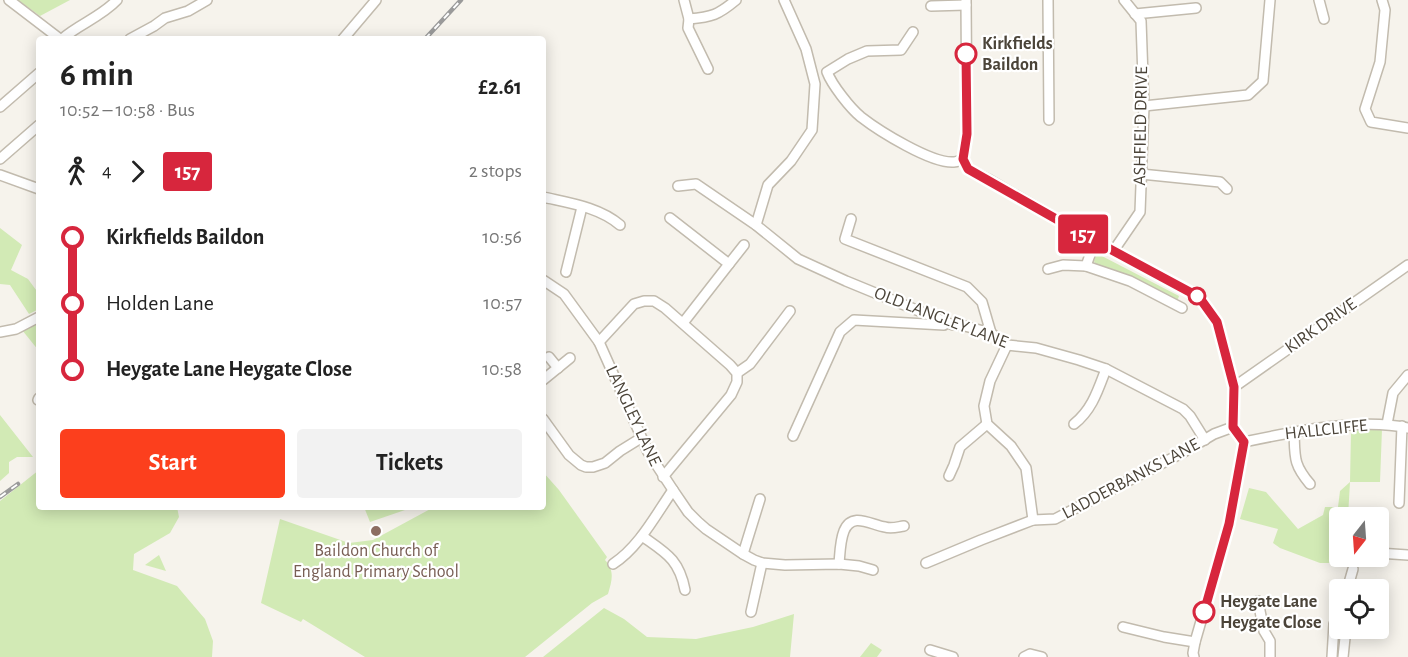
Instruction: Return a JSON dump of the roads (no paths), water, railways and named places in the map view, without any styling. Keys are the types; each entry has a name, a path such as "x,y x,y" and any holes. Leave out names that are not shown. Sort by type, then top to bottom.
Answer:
{"street":[{"path":"9,0 57,36"},
{"path":"65,36 105,11 117,0"},
{"path":"135,36 165,18 207,0"},
{"path":"346,36 376,0"},
{"path":"684,0 689,19 688,28 708,69"},
{"path":"689,19 709,17 722,12 736,0"},
{"path":"756,225 768,185 791,161 812,130 815,84 806,49 783,0"},
{"path":"1048,0 1049,120"},
{"name":"ASHFIELD DRIVE","path":"1114,250 1140,212 1144,106 1141,21 1124,0"},
{"path":"1144,106 1248,95 1263,81 1270,0"},
{"path":"1319,0 1324,19"},
{"path":"1382,0 1385,10 1380,62 1365,109 1371,122 1408,128"},
{"path":"931,6 966,2 967,134 963,159 968,169 1199,297 1217,322 1234,387 1233,427 1244,442 1229,524 1195,642 1194,657"},
{"path":"1136,14 1196,8"},
{"path":"913,32 901,50 867,51 848,58 827,72 831,82 859,116 900,143 935,158 954,162 963,159"},
{"path":"0,107 36,76"},
{"path":"0,159 36,128"},
{"path":"1141,174 1220,182 1227,189"},
{"path":"0,175 36,188"},
{"name":"OLD LANGLEY LANE","path":"678,186 696,184 756,225 798,259 846,281 953,325 991,333 1007,345 1036,348 1106,369 1183,409 1205,440"},
{"path":"546,198 610,216 620,225"},
{"path":"566,272 582,207"},
{"path":"670,218 729,264"},
{"path":"851,219 845,238 967,287 982,302 991,333"},
{"path":"1086,266 1095,241"},
{"path":"683,323 744,245"},
{"path":"1048,269 1063,265 1086,266 1130,281 1182,308"},
{"name":"KIRK DRIVE","path":"1234,387 1408,265"},
{"name":"LANGLEY LANE","path":"546,282 564,294 599,342 653,462 688,512 698,522 743,554 762,563 839,564 873,570"},
{"path":"599,342 634,304 654,301 683,323 730,364 737,373 737,382 731,394 663,477"},
{"path":"737,373 750,364 790,310"},
{"path":"0,332 16,329 36,319"},
{"path":"793,436 840,332 854,320 953,325"},
{"path":"1007,345 990,381 984,406 987,424 1011,446 1026,468 1033,520"},
{"path":"549,357 558,368"},
{"path":"546,378 570,358"},
{"path":"1074,424 1081,419 1093,403 1106,369"},
{"path":"1386,424 1393,393 1408,375"},
{"path":"546,423 569,455 586,467 605,463 641,438"},
{"path":"949,476 960,447 987,424"},
{"name":"HALLCLIFFE","path":"1244,442 1341,426 1386,424 1405,427"},
{"name":"LADDERBANKS LANE","path":"926,562 1033,520 1055,519 1214,434 1233,427"},
{"path":"1399,503 1405,427"},
{"path":"1294,432 1295,459 1299,471 1310,484"},
{"path":"612,564 619,560 642,536 672,490"},
{"path":"743,554 760,499"},
{"path":"839,564 843,533 856,516 861,520 885,527 897,525"},
{"path":"642,536 669,555 682,574 684,590"},
{"path":"1389,554 1408,555"},
{"path":"751,612 762,563"},
{"path":"1350,579 1353,569"},
{"path":"1258,601 1264,631 1270,641 1270,657"},
{"path":"1123,627 1195,642"},
{"path":"1332,657 1333,639"},
{"path":"1343,657 1345,639"},
{"path":"930,650 953,657"},
{"path":"1024,657 1030,654 1042,657"}],"railway":[{"path":"428,36 461,0"},
{"path":"0,497 18,484"}],"place":[{"name":"Kirkfields Baildon","path":"966,54"},
{"name":"Baildon Church of England Primary School","path":"376,531"},
{"name":"Heygate Lane Heygate Close","path":"1204,612"}]}
